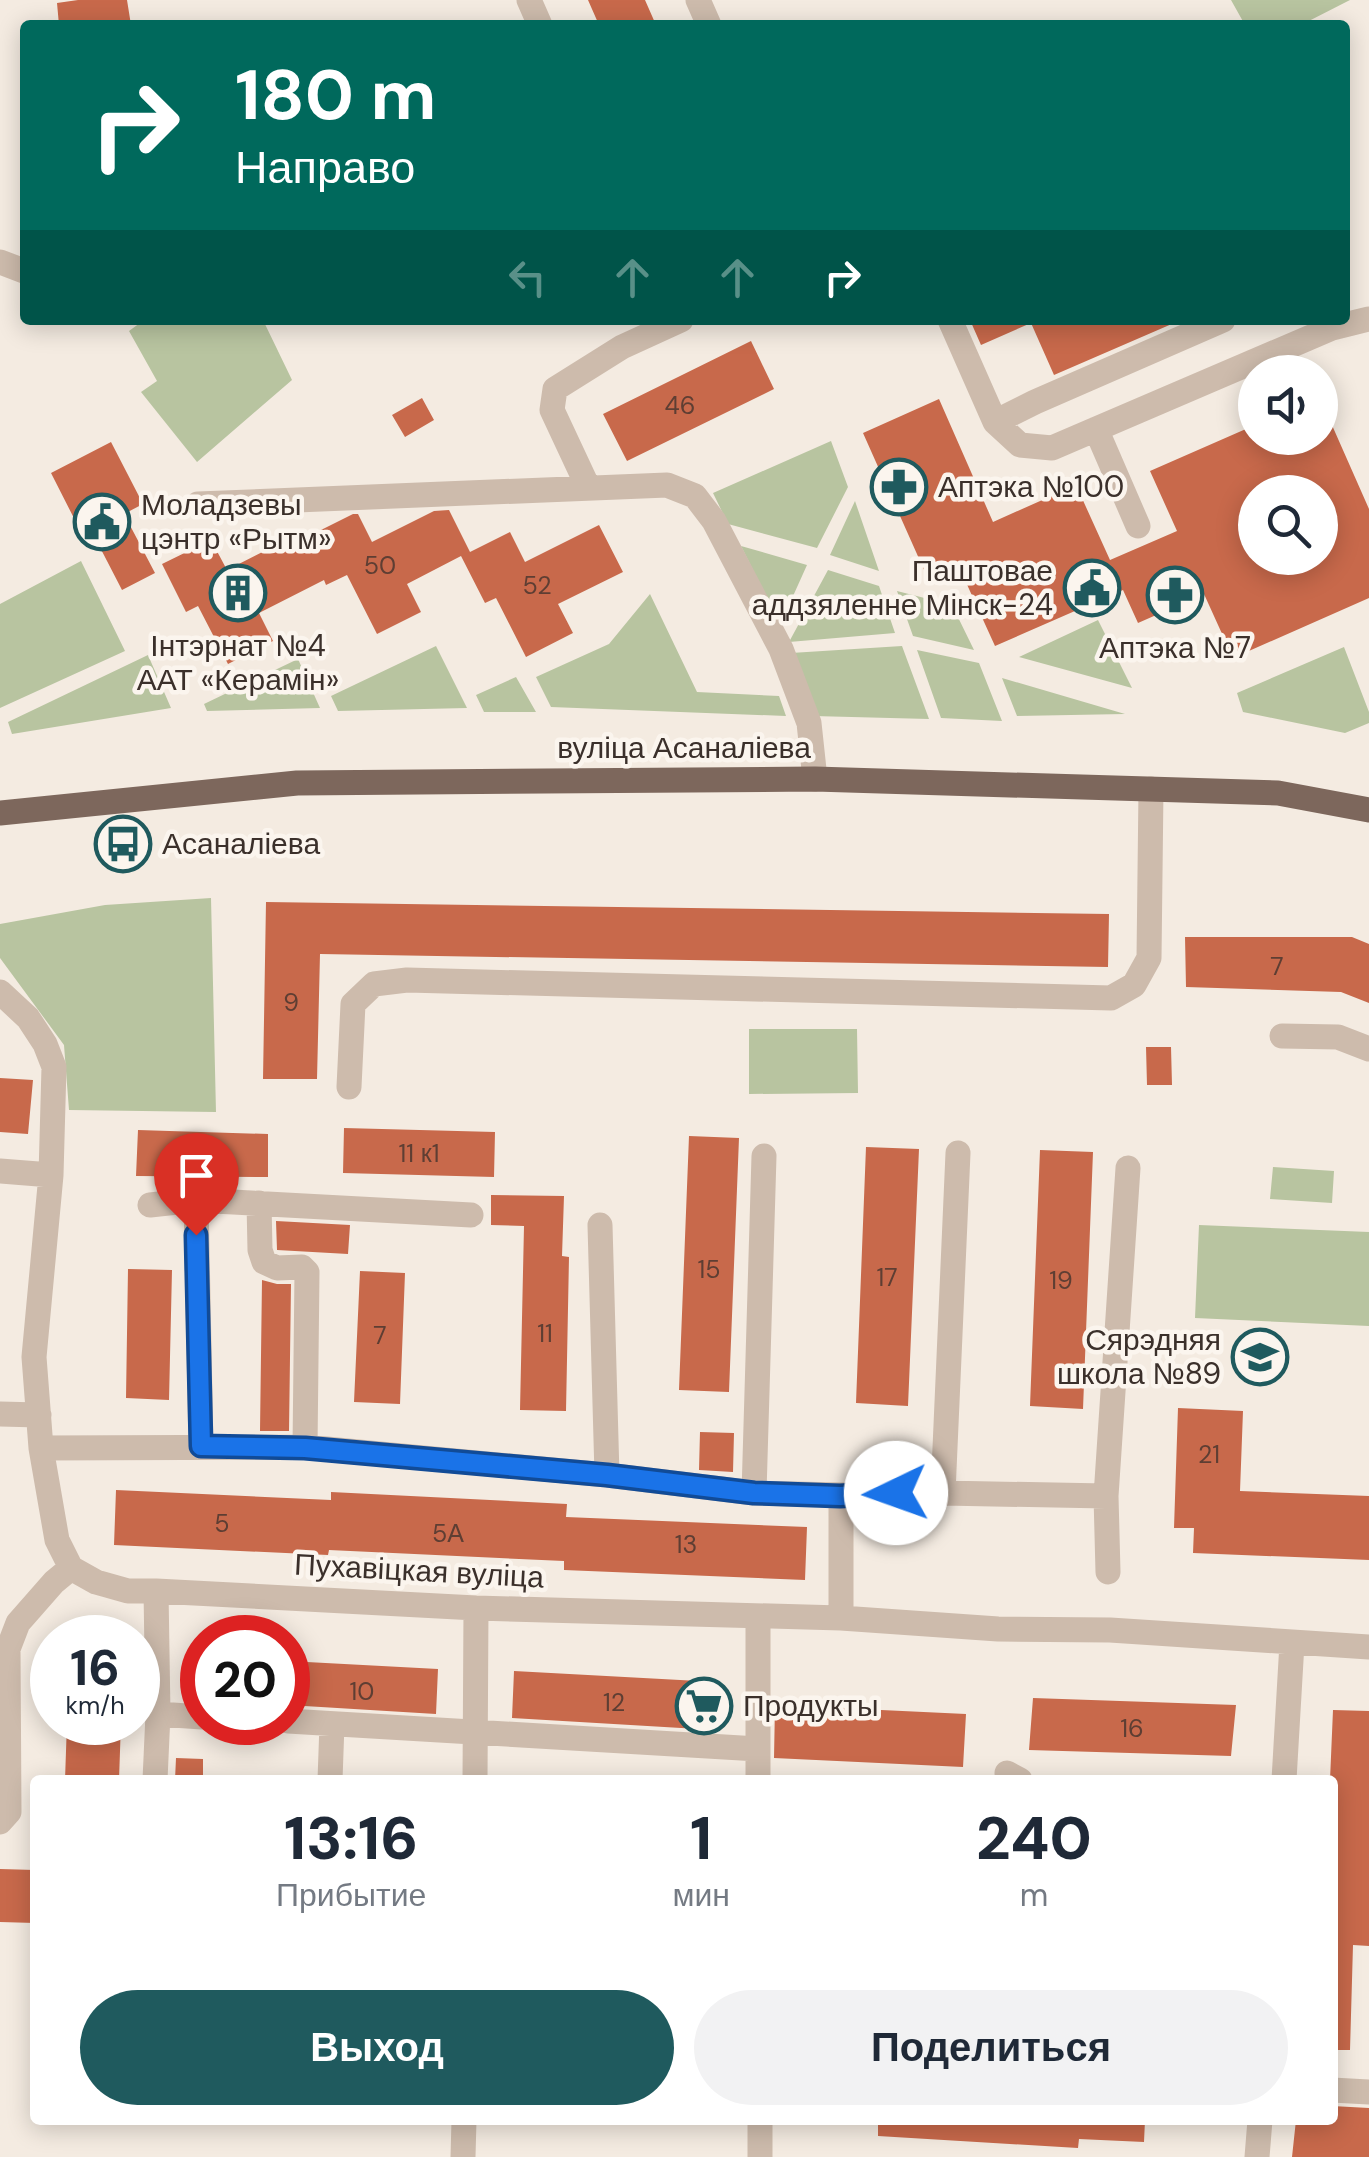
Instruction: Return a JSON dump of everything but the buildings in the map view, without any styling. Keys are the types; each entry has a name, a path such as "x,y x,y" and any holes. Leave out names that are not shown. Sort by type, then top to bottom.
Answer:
{"main road":[{"name":"вуліца Асаналіева","path":"0,813 297,783 814,779 1278,793 1369,810"}],"street":[{"path":"588,487 552,410 555,389 622,347 670,325"},
{"path":"952,325 995,422 1020,444 1052,448 1314,327"},
{"path":"995,422 1212,325"},
{"path":"1096,429 1138,526"},
{"path":"198,504 666,484 696,496 714,520 781,649 784,673 810,723 814,779"},
{"path":"349,1087 353,1004 374,984 407,980 1111,998 1134,985 1149,958 1151,789"},
{"path":"0,992 28,1018 54,1067 51,1175 34,1357 42,1448 57,1540 71,1568 18,1623 8,1649 9,1812 0,1822"},
{"path":"1282,1036 1338,1037 1369,1049"},
{"path":"943,1493 958,1153"},
{"path":"754,1493 764,1156"},
{"path":"1108,1572 1106,1496 1128,1168"},
{"path":"0,1171 51,1175"},
{"path":"196,1200 201,1446"},
{"path":"150,1205 196,1200 470,1215"},
{"path":"259,1203 264,1262 278,1268 302,1267 307,1272 305,1448"},
{"path":"600,1225 607,1475"},
{"path":"0,1414 39,1414"},
{"path":"42,1448 305,1448 607,1475 754,1493 1106,1496"},
{"path":"840,1496 841,1618"},
{"name":"Пухавіцкая вуліца","path":"71,1568 96,1582 128,1591 476,1608 841,1618 998,1629 1110,1630 1369,1647"},
{"path":"156,1590 156,1615"},
{"path":"475,1775 476,1608"},
{"path":"758,1617 758,1775"},
{"path":"1284,1775 1292,1642"},
{"path":"310,1722 758,1748"},
{"path":"330,1775 332,1724"},
{"path":"155,1775 157,1745"},
{"path":"1338,2090 1369,2092"},
{"path":"463,2157 464,2125"},
{"path":"760,2125 760,2157"},
{"path":"1257,2157 1260,2125"}],"green space":[{"path":"1231,0 1350,0 1311,20 1242,20"},
{"path":"137,325 265,325 292,380 197,462 141,392 157,381 129,331"},
{"path":"831,441 848,487 817,548 728,524 713,493"},
{"path":"855,501 879,571 830,555"},
{"path":"741,546 807,565 780,625"},
{"path":"81,561 125,651 0,708 0,604"},
{"path":"828,570 879,586 895,633 789,642"},
{"path":"897,591 952,605 974,650 913,636"},
{"path":"650,594 697,692 779,696 786,716 551,707 536,677 609,644"},
{"path":"1098,620 1132,688 1019,657"},
{"path":"436,646 467,708 338,711 331,696"},
{"path":"902,646 929,719 813,716 791,653"},
{"path":"1344,647 1369,712 1369,723 1345,733 1243,712 1237,693"},
{"path":"917,650 979,663 1002,721 941,718"},
{"path":"148,655 171,708 12,734 8,722"},
{"path":"298,659 320,708 207,711 204,704"},
{"path":"516,677 536,712 484,712 476,695"},
{"path":"1002,678 1125,714 1017,716"},
{"path":"211,898 216,1112 69,1110 64,1045 0,958 0,924 105,905"},
{"path":"749,1029 857,1029 858,1093 749,1094"},
{"path":"1273,1167 1334,1171 1332,1203 1270,1199"},
{"path":"1199,1225 1369,1232 1369,1326 1195,1318"}],"place":[{"name":"Аптэка №100","path":"899,487"},
{"name":"Моладзевы цэнтр «Рытм»","path":"102,522"},
{"name":"Паштовае аддзяленне Мінск-24","path":"1092,588"},
{"name":"Інтэрнат №4 ААТ «Керамін»","path":"238,593"},
{"name":"Аптэка №7","path":"1175,595"},
{"name":"Асаналіева","path":"123,844"},
{"name":"Сярэдняя школа №89","path":"1260,1357"},
{"name":"Продукты","path":"704,1706"}],"route":[{"path":"196,1235 201,1446 305,1448 607,1475 754,1493 896,1493"}]}
